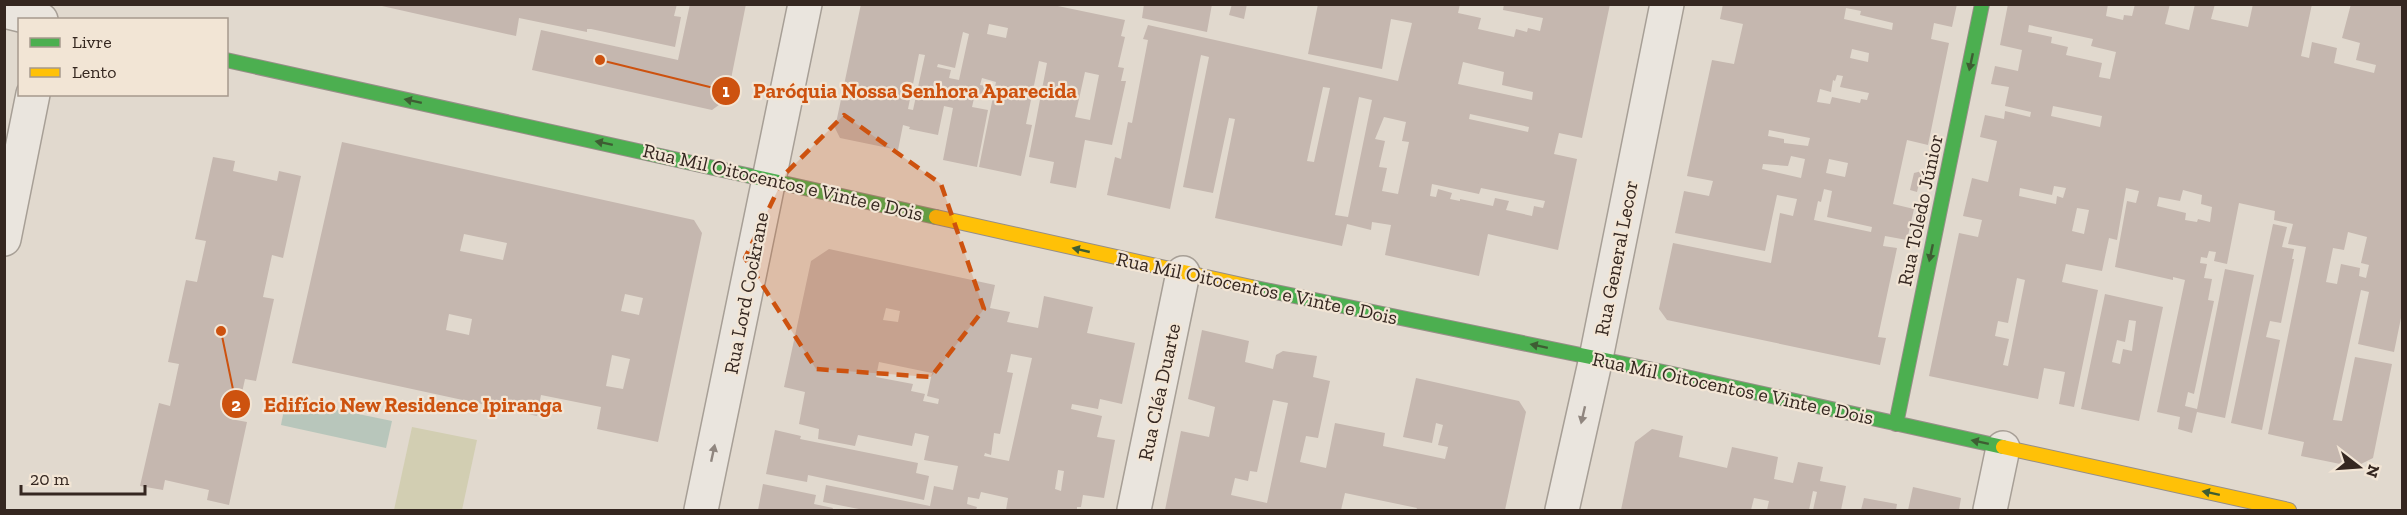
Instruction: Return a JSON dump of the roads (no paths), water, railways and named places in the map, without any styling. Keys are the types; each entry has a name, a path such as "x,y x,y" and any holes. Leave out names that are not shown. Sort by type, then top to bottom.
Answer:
{"street":[{"name":"Rua Lord Cockrane","path":"701,510 805,4"},
{"name":"Rua General Lecor","path":"1562,510 1596,358 1667,4"},
{"name":"Rua Toledo Júnior","path":"1896,424 1982,4"},
{"path":"4,11 33,18"},
{"name":"Rua Mil Oitocentos e Vinte e Dois","path":"228,60 769,178 1183,273 1596,358 2289,510"},
{"path":"4,239 33,96"},
{"name":"Rua Cléa Duarte","path":"1134,510 1183,273"},
{"path":"1990,510 2004,448"}],"place":[{"name":"Paróquia Nossa Senhora Aparecida","path":"600,60"},
{"name":"Edifício New Residence Ipiranga","path":"221,331"}]}
